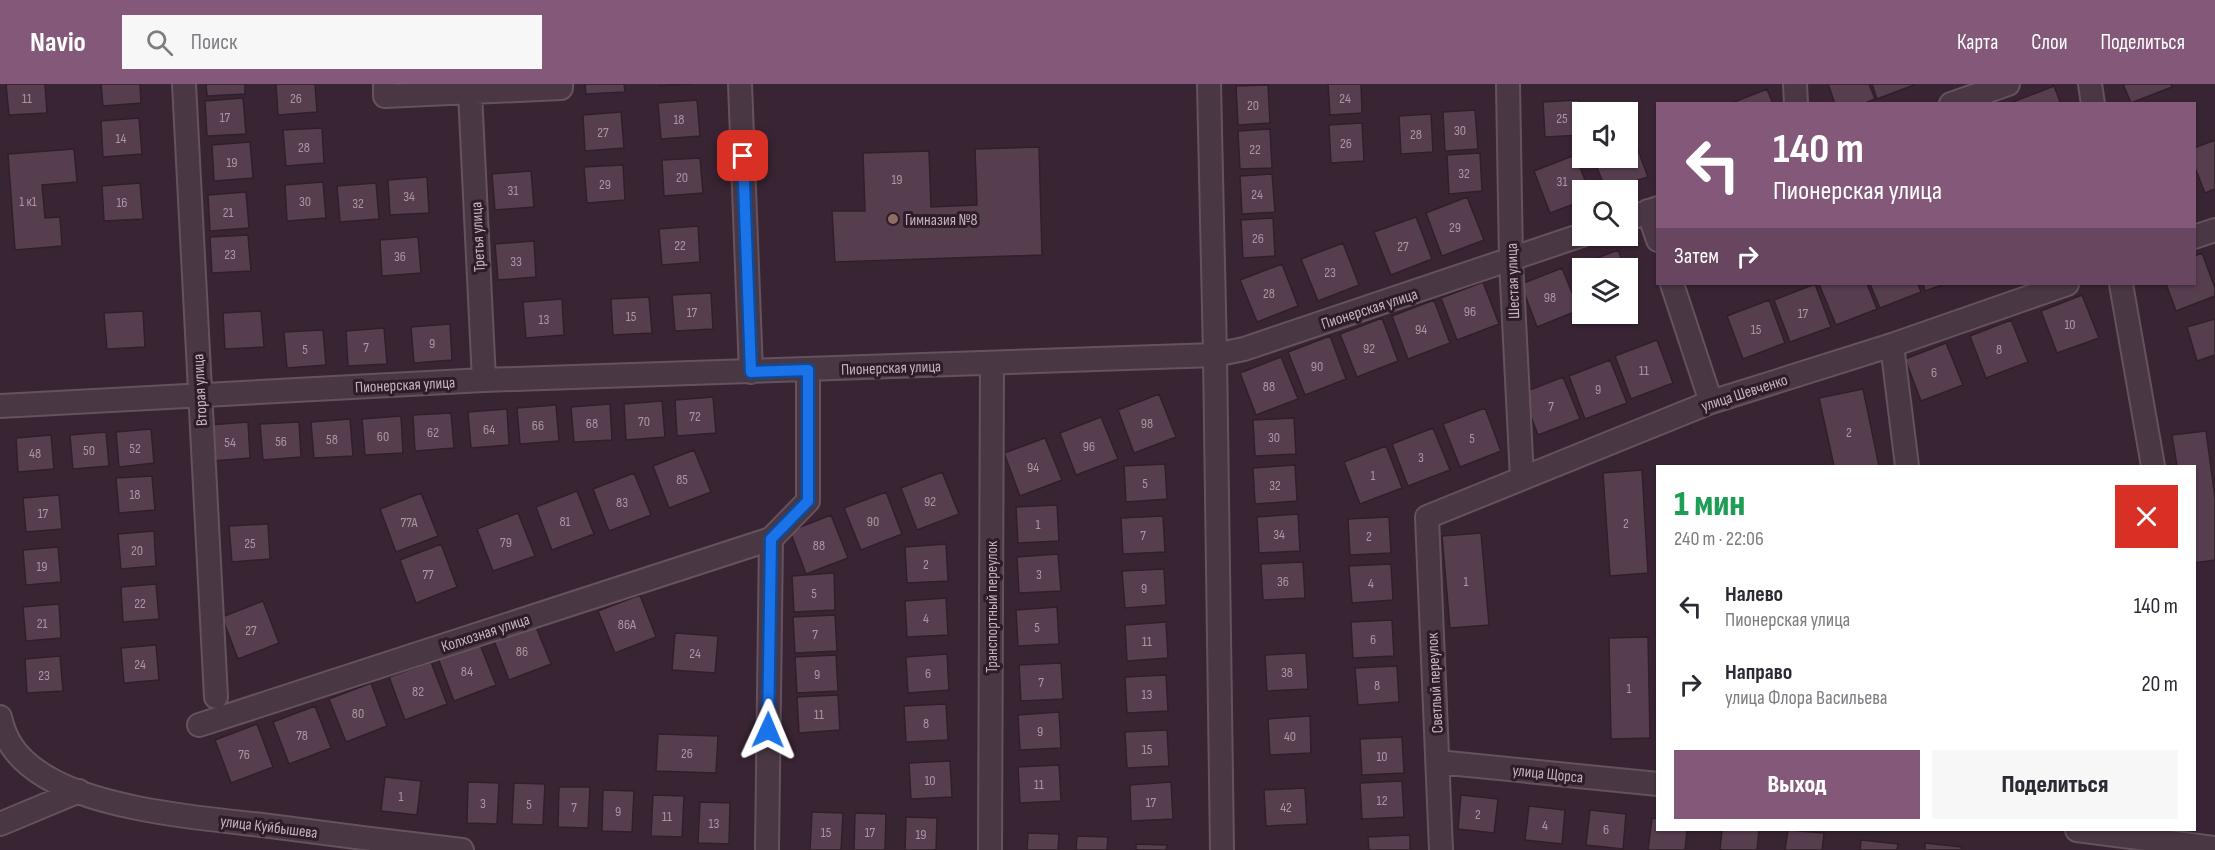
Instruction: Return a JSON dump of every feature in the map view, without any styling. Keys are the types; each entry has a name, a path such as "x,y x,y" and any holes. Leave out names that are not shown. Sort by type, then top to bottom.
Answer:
{"street":[{"name":"Вторая улица","path":"184,84 216,697"},
{"path":"385,84 385,96 561,88 561,84"},
{"path":"740,84 751,372"},
{"path":"1209,84 1222,850"},
{"name":"Шестая улица","path":"1509,84 1511,261 1522,478"},
{"path":"1795,84 1796,102"},
{"path":"1957,102 2008,84"},
{"path":"2090,84 2093,102"},
{"name":"Третья улица","path":"470,93 483,380"},
{"path":"1644,213 1656,236"},
{"path":"2196,236 2215,230"},
{"name":"Пионерская улица","path":"0,406 483,380 1215,355 1244,349 1572,239"},
{"path":"1672,285 1711,402"},
{"name":"улица Шевченко","path":"1426,517 1711,402 1892,345 2064,285"},
{"path":"2121,285 2153,465"},
{"path":"1892,345 1907,465"},
{"name":"Транспортный переулок","path":"990,850 992,364"},
{"path":"767,850 771,539 808,501 808,370"},
{"name":"Светлый переулок","path":"1426,517 1441,850"},
{"name":"Колхозная улица","path":"199,726 771,539"},
{"name":"улица Куйбышева","path":"0,717 9,743 19,756 38,772 79,791 161,813 462,850"},
{"name":"улица Щорса","path":"1438,762 1656,784"},
{"path":"0,824 79,791"},
{"path":"2084,831 2208,848"}],"building":[{"path":"6,84 45,84 47,113 9,115"},
{"path":"101,84 140,84 141,103 103,106"},
{"path":"206,84 245,84 245,94 207,96"},
{"path":"276,84 315,84 317,112 278,115"},
{"path":"585,84 624,84 625,92 586,94"},
{"path":"659,84 692,84 660,86"},
{"path":"1328,84 1361,84 1362,113 1330,115"},
{"path":"1828,84 1869,84 1875,99 1868,102 1834,102"},
{"path":"1872,84 1914,84 1914,85 1877,99"},
{"path":"2123,84 2171,84 2172,87 2131,102"},
{"path":"1268,85 1270,123 1238,125 1236,86"},
{"path":"2054,86 2060,102 2013,102"},
{"path":"1767,89 1772,102 1734,102"},
{"path":"243,98 246,134 207,136 205,101"},
{"path":"697,100 700,136 661,139 658,103"},
{"path":"1579,100 1579,102 1572,102 1572,136 1545,137 1543,102"},
{"path":"1475,110 1478,149 1445,151 1443,112"},
{"path":"621,112 624,148 585,151 583,115"},
{"path":"1431,114 1433,152 1401,154 1399,116"},
{"path":"139,118 142,154 103,157 101,121"},
{"path":"1362,123 1364,161 1331,163 1329,125"},
{"path":"322,128 324,163 286,166 283,130"},
{"path":"1270,129 1272,168 1240,169 1238,131"},
{"path":"2215,140 2215,189 2205,193 2196,170 2196,147"},
{"path":"250,142 253,178 214,181 212,145"},
{"path":"1039,147 1042,255 835,262 832,211 865,211 863,153 929,151 931,207 977,205 975,149"},
{"path":"74,149 77,182 42,185 45,218 60,217 62,246 15,250 8,154"},
{"path":"1638,150 1648,177 1638,180 1602,180 1597,168 1638,168"},
{"path":"1480,153 1482,191 1449,194 1447,155"},
{"path":"1572,156 1572,168 1580,168 1585,180 1572,180 1572,205 1550,213 1534,171"},
{"path":"700,158 703,193 664,196 662,160"},
{"path":"623,165 625,200 587,203 584,167"},
{"path":"531,171 534,207 495,210 492,174"},
{"path":"1272,174 1275,212 1242,214 1240,176"},
{"path":"427,177 429,213 390,215 388,180"},
{"path":"323,182 326,218 287,221 285,185"},
{"path":"140,183 143,219 104,221 102,186"},
{"path":"376,183 379,219 340,222 337,186"},
{"path":"246,192 249,228 210,231 208,195"},
{"path":"1467,197 1484,240 1442,256 1426,213"},
{"path":"1416,217 1432,259 1391,275 1374,232"},
{"path":"1273,218 1275,256 1243,258 1241,220"},
{"path":"698,226 700,262 662,265 659,229"},
{"path":"248,235 251,271 212,273 210,237"},
{"path":"418,237 421,273 382,276 380,240"},
{"path":"534,241 536,277 498,280 495,244"},
{"path":"1343,243 1359,285 1318,301 1301,259"},
{"path":"1618,250 1621,258 1597,258"},
{"path":"2202,253 2215,288 2215,296 2176,311 2166,285 2196,285 2196,255"},
{"path":"1282,264 1298,306 1257,322 1240,280"},
{"path":"1562,268 1572,293 1572,313 1537,327 1521,284"},
{"path":"1483,282 1499,324 1457,340 1441,298"},
{"path":"1815,285 1831,327 1790,342 1774,300"},
{"path":"1819,285 1867,285 1877,309 1836,325"},
{"path":"1870,285 1918,285 1921,292 1880,308"},
{"path":"1923,285 1942,285 1925,291"},
{"path":"711,293 713,329 675,331 672,295"},
{"path":"2082,295 2099,338 2057,353 2041,311"},
{"path":"649,297 652,333 613,335 611,299"},
{"path":"562,299 564,335 526,338 523,302"},
{"path":"1434,300 1450,343 1408,359 1392,316"},
{"path":"1769,300 1785,343 1743,359 1727,316"},
{"path":"143,311 145,347 107,349 104,313"},
{"path":"261,311 264,347 225,349 223,313"},
{"path":"1382,318 1398,361 1357,377 1340,334"},
{"path":"2215,319 2215,355 2197,361 2187,327"},
{"path":"2011,320 2028,362 1986,378 1970,336"},
{"path":"450,324 452,360 414,363 411,327"},
{"path":"384,328 387,364 348,366 346,331"},
{"path":"323,330 326,365 287,368 284,332"},
{"path":"1330,336 1346,379 1305,395 1288,352"},
{"path":"1657,340 1673,383 1631,399 1615,356"},
{"path":"1946,343 1963,385 1921,401 1905,359"},
{"path":"1281,357 1298,399 1256,415 1240,373"},
{"path":"1610,360 1627,403 1585,419 1569,376"},
{"path":"1563,377 1580,419 1538,435 1522,393"},
{"path":"1863,389 1879,465 1834,465 1819,398"},
{"path":"1159,394 1176,437 1134,453 1118,410"},
{"path":"713,397 716,433 677,436 675,400"},
{"path":"662,401 665,437 626,440 624,404"},
{"path":"610,404 612,440 574,442 571,407"},
{"path":"556,405 559,441 520,444 517,408"},
{"path":"1485,408 1501,451 1460,467 1443,424"},
{"path":"507,409 509,445 471,448 468,412"},
{"path":"451,413 454,448 415,451 413,415"},
{"path":"401,416 403,453 365,455 362,419"},
{"path":"1101,417 1118,459 1076,475 1060,433"},
{"path":"1294,418 1296,454 1255,456 1253,420"},
{"path":"350,419 353,456 314,458 311,422"},
{"path":"248,422 250,458 212,461 209,425"},
{"path":"299,422 301,457 263,460 260,424"},
{"path":"1433,428 1450,470 1408,486 1392,444"},
{"path":"151,429 154,463 119,467 116,432"},
{"path":"2206,431 2215,498 2215,560 2196,563 2196,465 2177,465 2172,435"},
{"path":"106,432 109,466 73,469 70,435"},
{"path":"51,435 54,469 18,472 16,438"},
{"path":"1045,438 1062,480 1020,496 1004,453"},
{"path":"1386,446 1402,488 1360,504 1344,462"},
{"path":"694,450 711,492 669,508 653,466"},
{"path":"1165,464 1167,499 1126,502 1124,466"},
{"path":"1295,465 1297,501 1255,504 1253,468"},
{"path":"1642,470 1648,573 1610,576 1603,473"},
{"path":"942,472 959,514 917,530 901,488"},
{"path":"634,473 651,515 609,531 593,489"},
{"path":"152,476 155,510 119,513 116,478"},
{"path":"577,491 594,534 552,550 536,507"},
{"path":"886,492 902,534 861,550 844,508"},
{"path":"421,493 438,536 396,552 380,509"},
{"path":"59,495 62,529 26,532 23,498"},
{"path":"1057,505 1059,541 1018,543 1016,507"},
{"path":"518,513 535,556 493,571 477,529"},
{"path":"1298,514 1300,551 1259,553 1257,517"},
{"path":"831,515 848,558 806,574 790,531"},
{"path":"1163,516 1165,552 1123,554 1121,518"},
{"path":"1389,517 1391,553 1350,555 1348,519"},
{"path":"268,524 270,559 232,562 229,526"},
{"path":"154,531 156,566 121,569 118,534"},
{"path":"1481,533 1489,625 1450,628 1442,536"},
{"path":"441,544 457,587 416,603 400,560"},
{"path":"946,544 948,581 907,583 905,547"},
{"path":"58,547 61,582 26,585 23,550"},
{"path":"1058,554 1061,591 1019,593 1017,557"},
{"path":"1303,562 1305,598 1263,600 1261,564"},
{"path":"1391,564 1393,600 1352,603 1349,566"},
{"path":"1164,569 1166,605 1125,608 1122,571"},
{"path":"834,573 835,610 794,612 792,576"},
{"path":"156,584 159,619 123,622 121,587"},
{"path":"640,595 656,637 615,653 598,611"},
{"path":"946,598 948,635 907,637 905,601"},
{"path":"263,601 279,643 238,659 222,617"},
{"path":"59,604 61,638 26,641 23,607"},
{"path":"1057,607 1059,644 1018,646 1016,610"},
{"path":"835,615 837,651 795,653 793,617"},
{"path":"1392,620 1394,656 1353,658 1351,622"},
{"path":"534,622 551,664 509,680 493,638"},
{"path":"1166,622 1168,658 1127,661 1125,625"},
{"path":"675,633 718,636 715,673 672,670"},
{"path":"1648,637 1650,738 1611,739 1609,638"},
{"path":"479,642 496,685 454,701 438,658"},
{"path":"156,645 159,680 124,683 121,648"},
{"path":"1306,653 1308,689 1267,691 1265,655"},
{"path":"947,654 949,690 908,693 906,657"},
{"path":"836,655 838,691 797,693 795,657"},
{"path":"60,656 63,691 27,693 25,659"},
{"path":"431,662 447,704 405,720 389,677"},
{"path":"1061,663 1063,699 1021,701 1019,665"},
{"path":"1397,666 1399,702 1358,705 1355,668"},
{"path":"1166,675 1168,711 1127,713 1125,677"},
{"path":"371,683 387,726 346,742 329,699"},
{"path":"838,695 840,730 799,733 797,697"},
{"path":"946,704 948,740 906,742 904,706"},
{"path":"315,706 331,748 289,764 273,722"},
{"path":"1059,712 1061,748 1020,750 1018,715"},
{"path":"1310,716 1311,753 1270,755 1268,719"},
{"path":"257,724 273,767 231,783 215,740"},
{"path":"1167,730 1169,766 1127,768 1125,732"},
{"path":"658,734 718,736 716,773 656,771"},
{"path":"1402,737 1404,773 1362,775 1360,739"},
{"path":"950,761 952,797 911,799 909,763"},
{"path":"1059,765 1061,801 1020,803 1018,767"},
{"path":"385,777 421,781 417,815 381,811"},
{"path":"1402,781 1404,817 1362,819 1360,783"},
{"path":"468,782 499,783 497,824 467,823"},
{"path":"1171,782 1173,819 1131,821 1130,785"},
{"path":"514,783 545,784 543,825 512,824"},
{"path":"559,787 590,787 588,828 558,827"},
{"path":"1305,788 1307,824 1266,826 1264,790"},
{"path":"603,790 634,791 632,832 602,831"},
{"path":"653,795 684,796 682,837 651,836"},
{"path":"1461,795 1498,799 1494,833 1458,829"},
{"path":"700,802 730,803 729,844 698,843"},
{"path":"1529,806 1565,810 1562,844 1525,840"},
{"path":"1590,810 1626,814 1623,849 1586,845"},
{"path":"812,812 843,813 841,850 810,850"},
{"path":"855,813 886,814 885,850 854,850"},
{"path":"906,817 937,818 936,850 905,850"},
{"path":"1652,818 1656,819 1656,831 1687,831 1685,850 1648,850"},
{"path":"1722,831 1759,831 1757,850 1720,850"},
{"path":"1788,831 1824,833 1822,850 1785,850"},
{"path":"1028,833 1059,834 1058,850 1027,850"},
{"path":"1410,835 1410,850 1369,850 1368,837"},
{"path":"1077,836 1108,837 1107,850 1076,850"},
{"path":"1861,840 1898,844 1897,850 1860,850"},
{"path":"1925,843 1962,847 1961,850 1925,850"},
{"path":"1136,844 1167,845 1166,850 1136,850"}],"place":[{"name":"Гимназия №8","path":"893,219"}],"route":[{"path":"743,156 751,372 808,370 808,501 771,539 768,730"}]}
